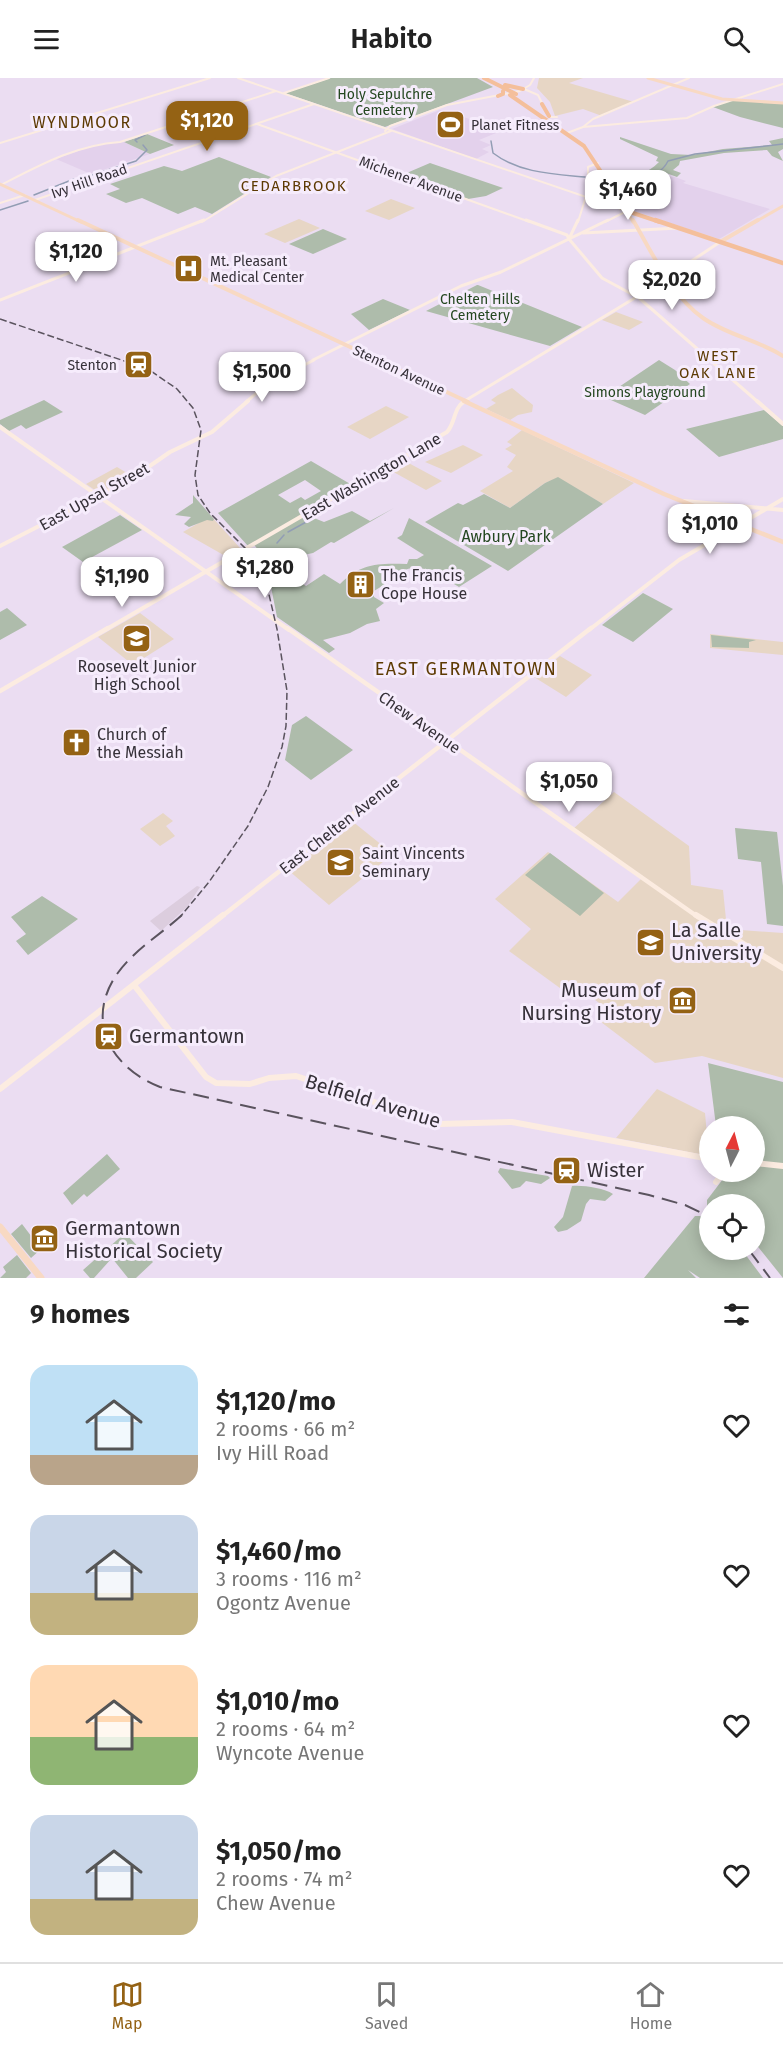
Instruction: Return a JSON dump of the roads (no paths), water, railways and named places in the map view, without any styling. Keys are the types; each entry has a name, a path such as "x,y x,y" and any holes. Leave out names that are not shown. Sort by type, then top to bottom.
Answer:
{"highway":[{"path":"482,78 526,88"},
{"path":"482,78 553,119"},
{"path":"482,78 522,98 553,119 584,146 627,211 783,263"},
{"path":"498,96 509,95"},
{"path":"542,104 553,119"},
{"path":"630,216 638,214"}],"main road":[{"path":"648,78 732,99 783,103"},
{"name":"Stenton Avenue","path":"1,184 464,401 691,504 783,542"},
{"path":"720,242 783,206"},
{"path":"627,211 687,305 698,315 717,326 775,350 783,356"},
{"path":"768,341 775,350"},
{"path":"0,1227 41,1278"}],"street":[{"path":"0,143 210,78"},
{"path":"238,78 627,211"},
{"path":"283,93 330,78"},
{"path":"0,300 200,224 274,177 384,134 388,129 458,103 509,95 534,85 536,78"},
{"path":"583,127 591,121 689,78"},
{"path":"568,132 583,127 687,118 732,99 783,84"},
{"path":"526,88 538,95 542,104"},
{"path":"1,184 40,164 77,150 95,144 121,142 276,91"},
{"path":"378,136 388,129 447,105 498,96"},
{"name":"Ivy Hill Road","path":"35,200 314,104"},
{"name":"Michener Avenue","path":"257,124 567,236"},
{"path":"596,163 589,166 586,173 588,190 586,197 573,233 567,236 602,278 637,297 783,424"},
{"path":"0,203 21,194"},
{"name":"East Upsal Street","path":"0,546 133,478 165,455 216,428 266,385 461,286 501,272 567,236 581,234 627,211"},
{"path":"581,234 679,228"},
{"path":"464,401 637,297 720,242"},
{"name":"East Washington Lane","path":"0,691 447,432 454,425 455,408 464,401"},
{"name":"Chew Avenue","path":"0,427 692,913 783,968"},
{"path":"678,498 691,504 783,510"},
{"name":"East Chelten Avenue","path":"0,1089 679,560 783,499"},
{"name":"Belfield Avenue","path":"134,985 209,1080 220,1083 250,1084 272,1077 296,1076 445,1125 512,1122 699,1157"},
{"path":"765,1164 783,1166"}],"waterway":[{"path":"137,142 135,140 145,135"},
{"path":"491,141 493,153 514,165 525,169 585,177"},
{"path":"611,180 635,180 651,176 658,173 668,161 695,154 783,144"},
{"path":"92,175 136,161 147,150 143,145"},
{"path":"34,195 74,179 90,176"},
{"path":"0,210 28,201"},
{"path":"288,532 308,521"},
{"path":"277,543 284,535"}],"railway":[{"path":"0,319 148,369 177,389 193,408 201,430 195,475 198,495 210,513 256,559 267,586 287,691 286,726 282,747 268,787 248,826 209,882 181,916"},
{"path":"181,916 124,965 107,992 103,1009 103,1026 108,1041 128,1068 143,1079 160,1087 649,1195 685,1205 699,1212"},
{"path":"756,1260 770,1278"}],"place":[{"name":"Planet Fitness","path":"450,125"},
{"name":"Mt. Pleasant Medical Center","path":"189,269"},
{"name":"Stenton","path":"138,365"},
{"name":"The Francis Cope House","path":"360,584"},
{"name":"Roosevelt Junior High School","path":"137,638"},
{"name":"Church of the Messiah","path":"76,743"},
{"name":"Saint Vincents Seminary","path":"341,862"},
{"name":"La Salle University","path":"650,942"},
{"name":"Museum of Nursing History","path":"682,1001"},
{"name":"Germantown","path":"108,1036"},
{"name":"Wister","path":"566,1170"},
{"name":"Germantown Historical Society","path":"44,1239"}],"district":[{"name":"WYNDMOOR","path":"82,122"},
{"name":"CEDARBROOK","path":"294,186"},
{"name":"WEST OAK LANE","path":"718,364"},
{"name":"EAST GERMANTOWN","path":"466,669"}],"park label":[{"name":"Holy Sepulchre Cemetery","path":"385,102"},
{"name":"Chelten Hills Cemetery","path":"480,308"},
{"name":"Simons Playground","path":"645,392"},
{"name":"Awbury Park","path":"506,536"}]}
